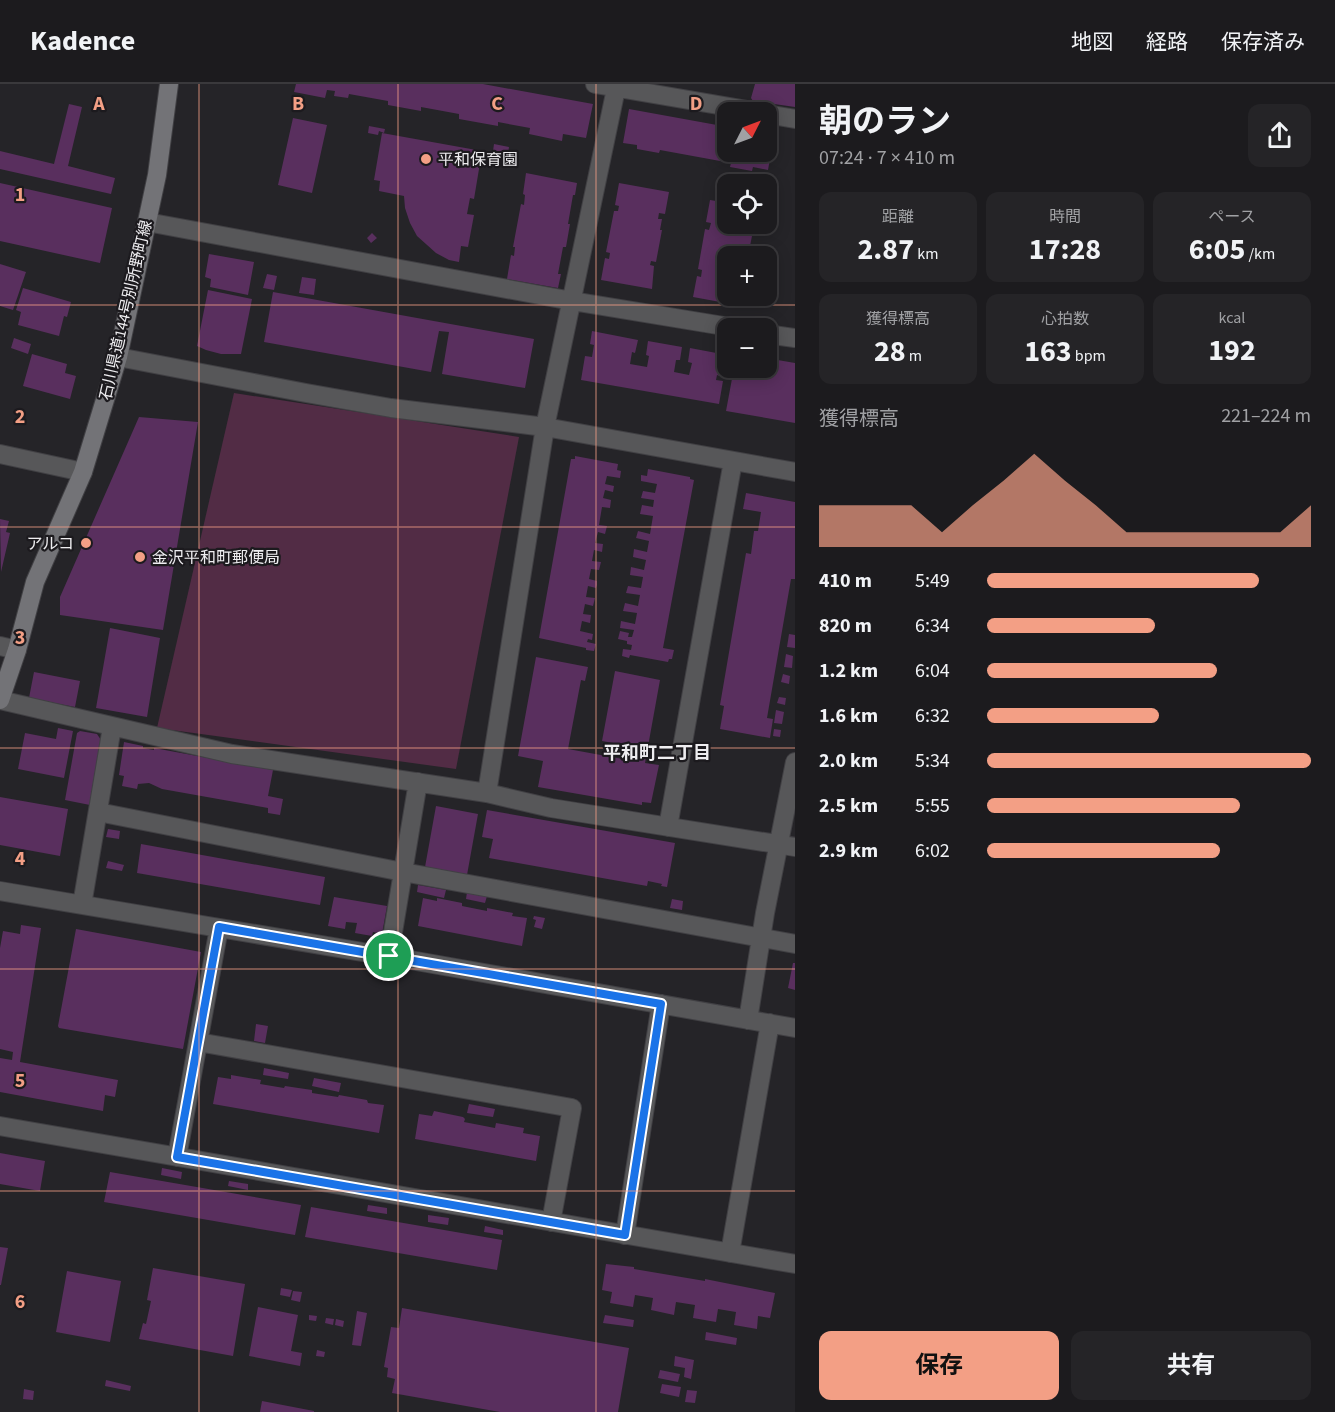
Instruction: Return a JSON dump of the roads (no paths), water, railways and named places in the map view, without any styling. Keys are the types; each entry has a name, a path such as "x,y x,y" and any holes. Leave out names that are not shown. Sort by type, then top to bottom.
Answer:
{"main road":[{"name":"石川県道144号別所野町線","path":"0,700 8,648 82,472 118,357 157,175 169,84"}],"street":[{"path":"595,84 717,104"},
{"path":"487,793 545,428 617,86"},
{"path":"777,116 795,119"},
{"path":"147,222 572,301 717,325"},
{"path":"777,336 795,338"},
{"path":"118,357 391,408 545,428 795,472"},
{"path":"0,454 82,472"},
{"path":"668,827 733,461"},
{"path":"0,700 232,754 487,793 551,808 787,846"},
{"path":"82,905 112,727"},
{"path":"748,1020 761,938 787,846 795,762"},
{"path":"389,956 418,782"},
{"path":"98,812 403,872 795,944"},
{"path":"0,891 389,956 795,1028"},
{"path":"177,1157 219,927"},
{"path":"625,1235 661,1004"},
{"path":"730,1253 770,1023"},
{"path":"198,1042 572,1108 551,1222"},
{"path":"0,1126 795,1264"}],"place":[{"name":"平和保育園","path":"426,159"},
{"name":"アルコ","path":"86,543"},
{"name":"金沢平和町郵便局","path":"140,557"}],"district":[{"name":"平和町二丁目","path":"657,753"}]}
